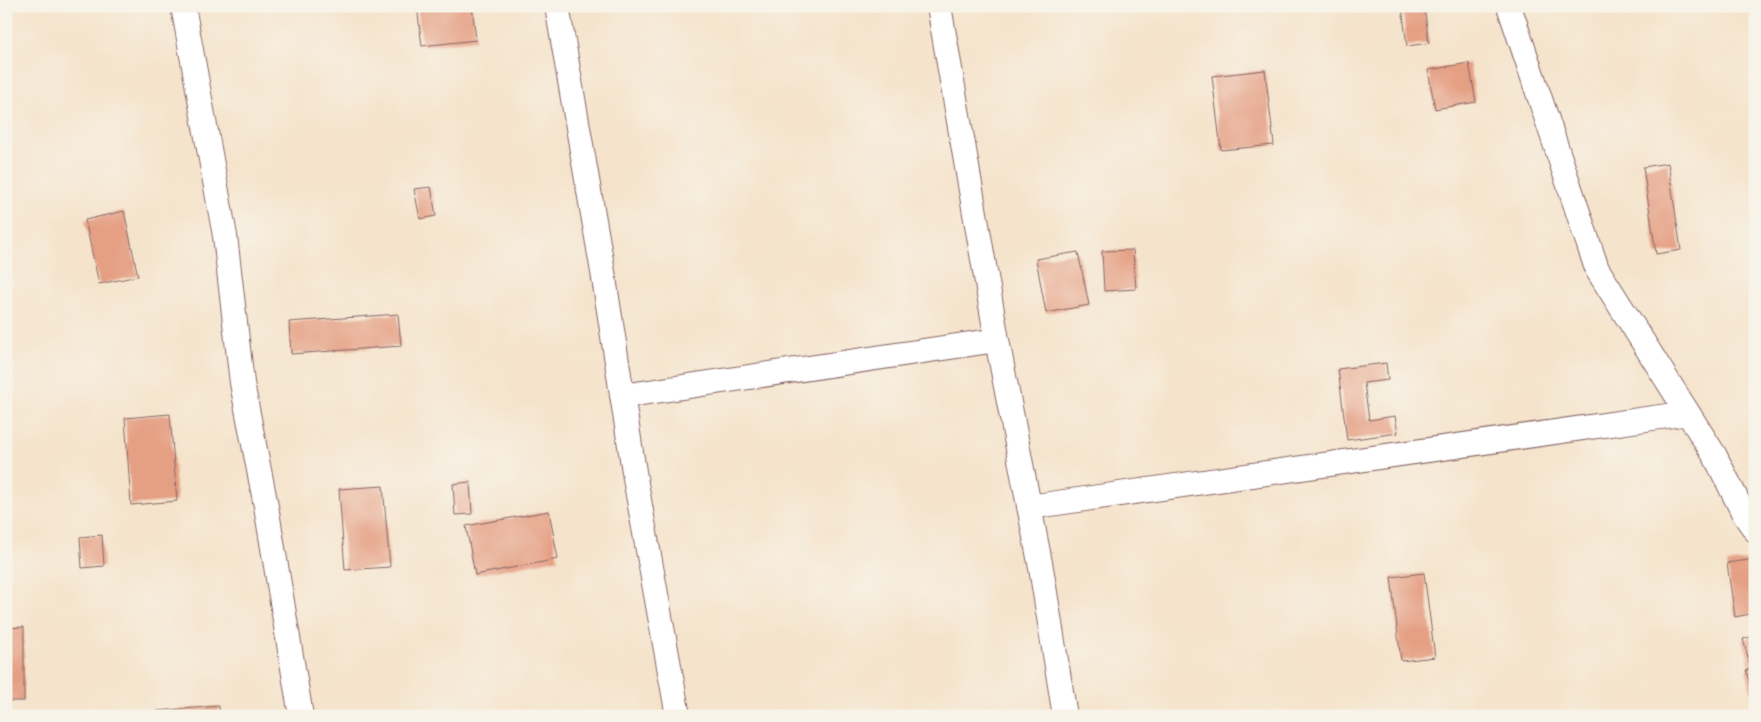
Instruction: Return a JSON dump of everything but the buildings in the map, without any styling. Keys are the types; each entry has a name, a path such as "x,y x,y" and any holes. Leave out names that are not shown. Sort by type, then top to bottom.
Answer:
{"street":[{"path":"183,6 224,236 242,384 266,506 301,716"},
{"path":"558,6 603,272 635,478 678,716"},
{"path":"939,6 996,340 1041,568 1065,716"},
{"path":"1509,6 1597,269 1715,456 1744,514 1755,530"},
{"path":"622,396 996,340"},
{"path":"1029,507 1688,413"}]}
